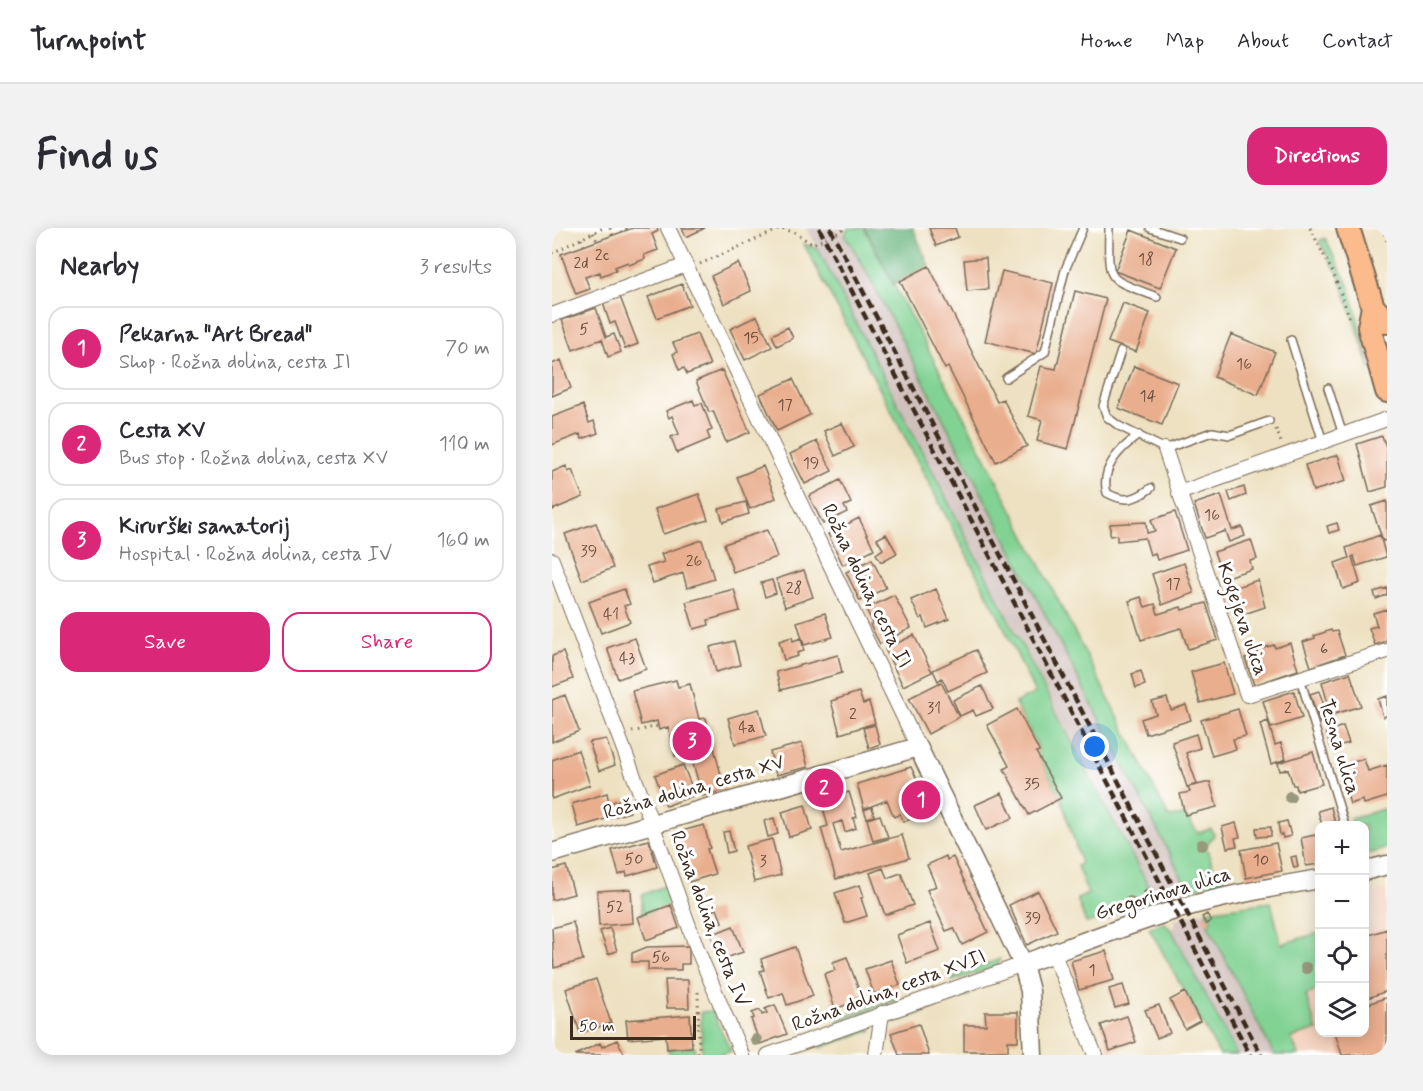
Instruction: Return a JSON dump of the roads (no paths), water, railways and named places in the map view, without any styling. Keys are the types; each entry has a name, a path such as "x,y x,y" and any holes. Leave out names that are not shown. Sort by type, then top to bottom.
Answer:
{"main road":[{"path":"1348,228 1380,314 1369,327 1387,391"}],"street":[{"name":"Rožna dolina, cesta II","path":"668,228 1023,964 1030,991 1033,1055"},
{"path":"552,315 686,265"},
{"path":"1179,493 1387,419"},
{"name":"Kogejeva ulica","path":"1165,449 1247,695 1387,651"},
{"name":"Rožna dolina, cesta IV","path":"552,560 698,951 742,1055"},
{"name":"Rožna dolina, cesta XV","path":"552,853 918,747"},
{"path":"1369,870 1387,865"},
{"name":"Gregorinova ulica","path":"1023,964 1184,908 1261,889 1315,880"},
{"path":"1053,952 1095,1055"},
{"name":"Rožna dolina, cesta XVII","path":"768,1055 1023,964"},
{"path":"876,1055 882,1013"}],"lane":[{"path":"1006,378 1045,352 1065,270 1083,228"},
{"path":"1109,228 1108,269 1115,281 1157,297"},
{"path":"1150,228 1180,237"},
{"path":"1291,340 1323,442"},
{"path":"1121,351 1103,406 1107,417 1165,449 1212,432 1230,435 1269,421"},
{"path":"1328,388 1343,435"},
{"path":"1138,435 1111,461 1104,482 1107,493 1117,499 1137,498 1151,488"},
{"name":"Tesna ulica","path":"1300,678 1344,821"}],"railway":[{"path":"819,228 1250,1055"},
{"path":"830,228 1261,1055"}],"place":[{"name":"Kirurški sanatorij","path":"692,741"},
{"name":"Cesta XV","path":"824,788"},
{"name":"Pekarna \"Art Bread\"","path":"921,800"}]}
